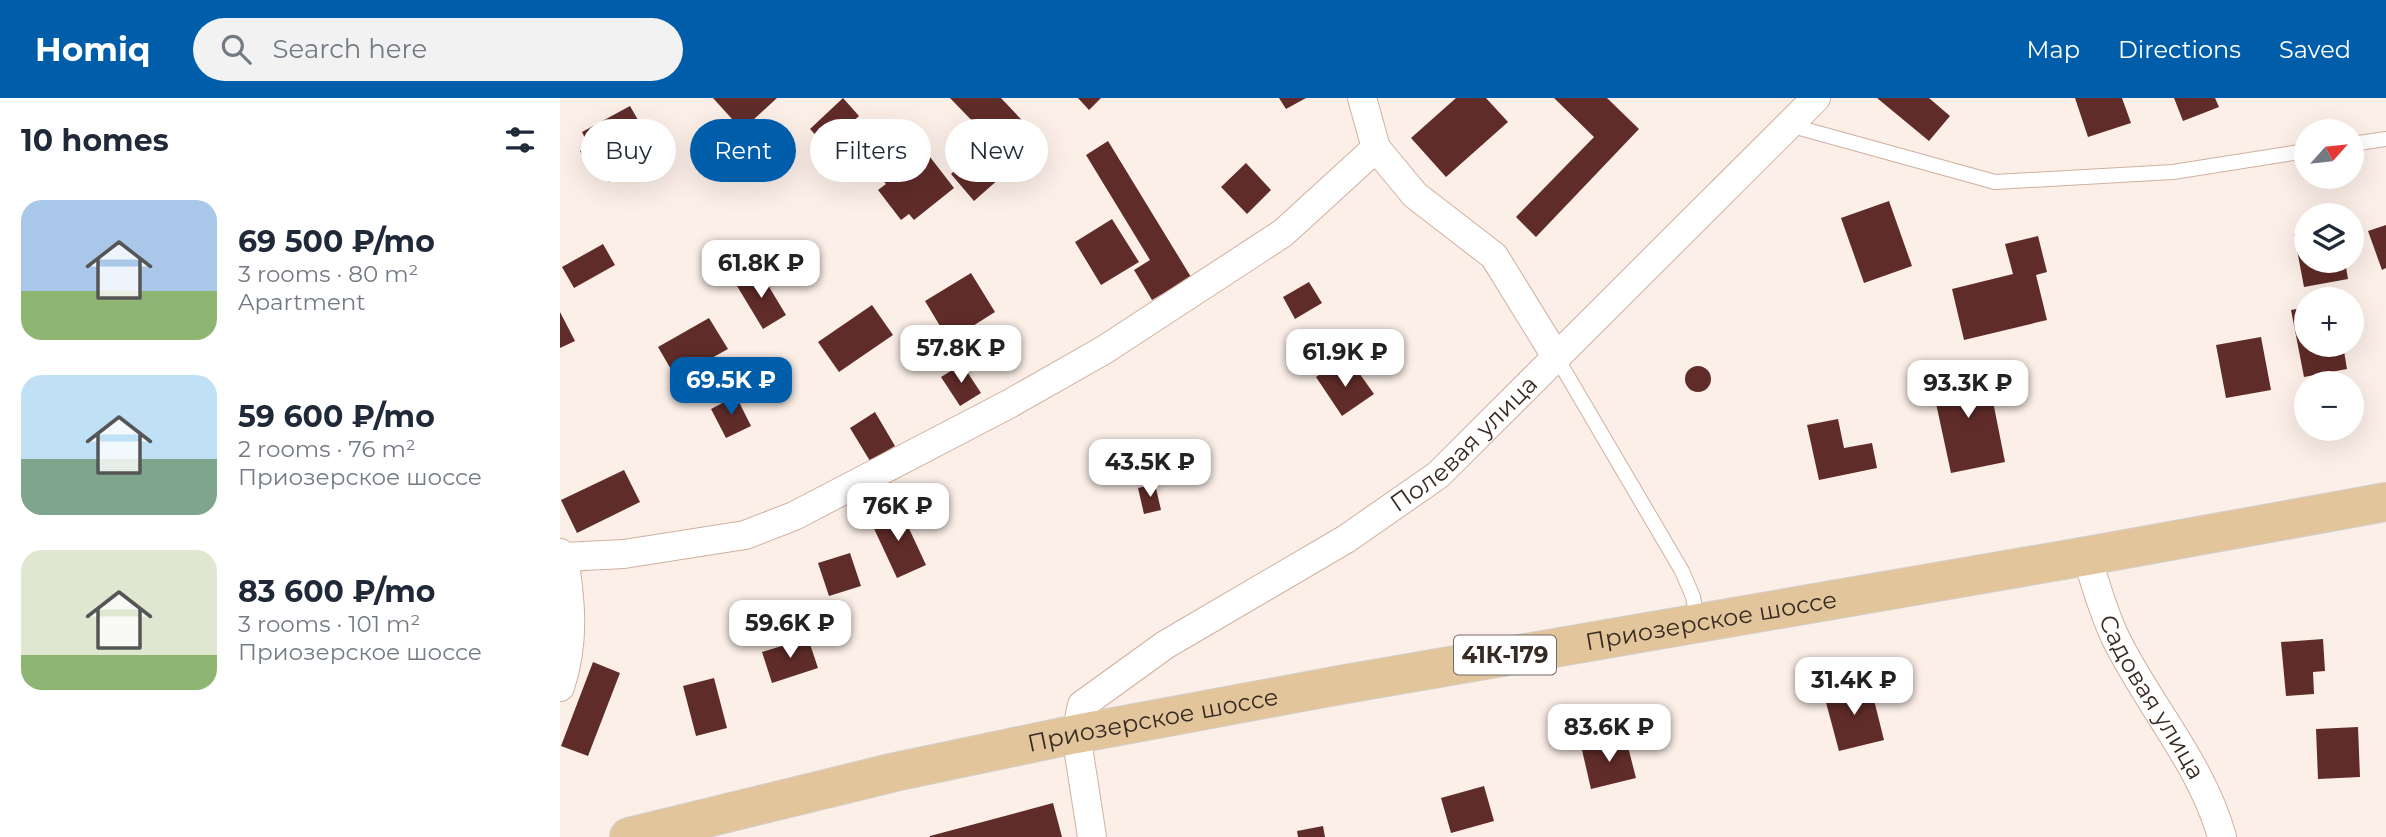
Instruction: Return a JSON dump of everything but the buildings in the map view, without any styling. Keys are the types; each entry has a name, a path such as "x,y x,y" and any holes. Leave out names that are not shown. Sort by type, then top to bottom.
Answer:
{"main road":[{"name":"Приозерское шоссе","path":"629,837 895,772 1076,734 1354,682 2386,502"}],"street":[{"path":"1362,98 1376,148 1415,195 1494,256 1556,358"},
{"name":"Полевая улица","path":"1076,734 1082,705 1164,645 1346,539 1438,475 1816,98"},
{"path":"560,687 567,666 572,608 561,553 624,554 746,535 794,516 1009,404 1104,350 1283,233 1376,148"},
{"name":"Садовая улица","path":"2087,556 2098,597 2116,638 2191,767 2218,820 2222,837"},
{"path":"1076,734 1092,837"}],"lane":[{"path":"1788,125 1995,182 2173,172 2294,153"},
{"path":"2364,143 2386,139"},
{"path":"1556,358 1682,571 1693,597 1698,623"}]}
